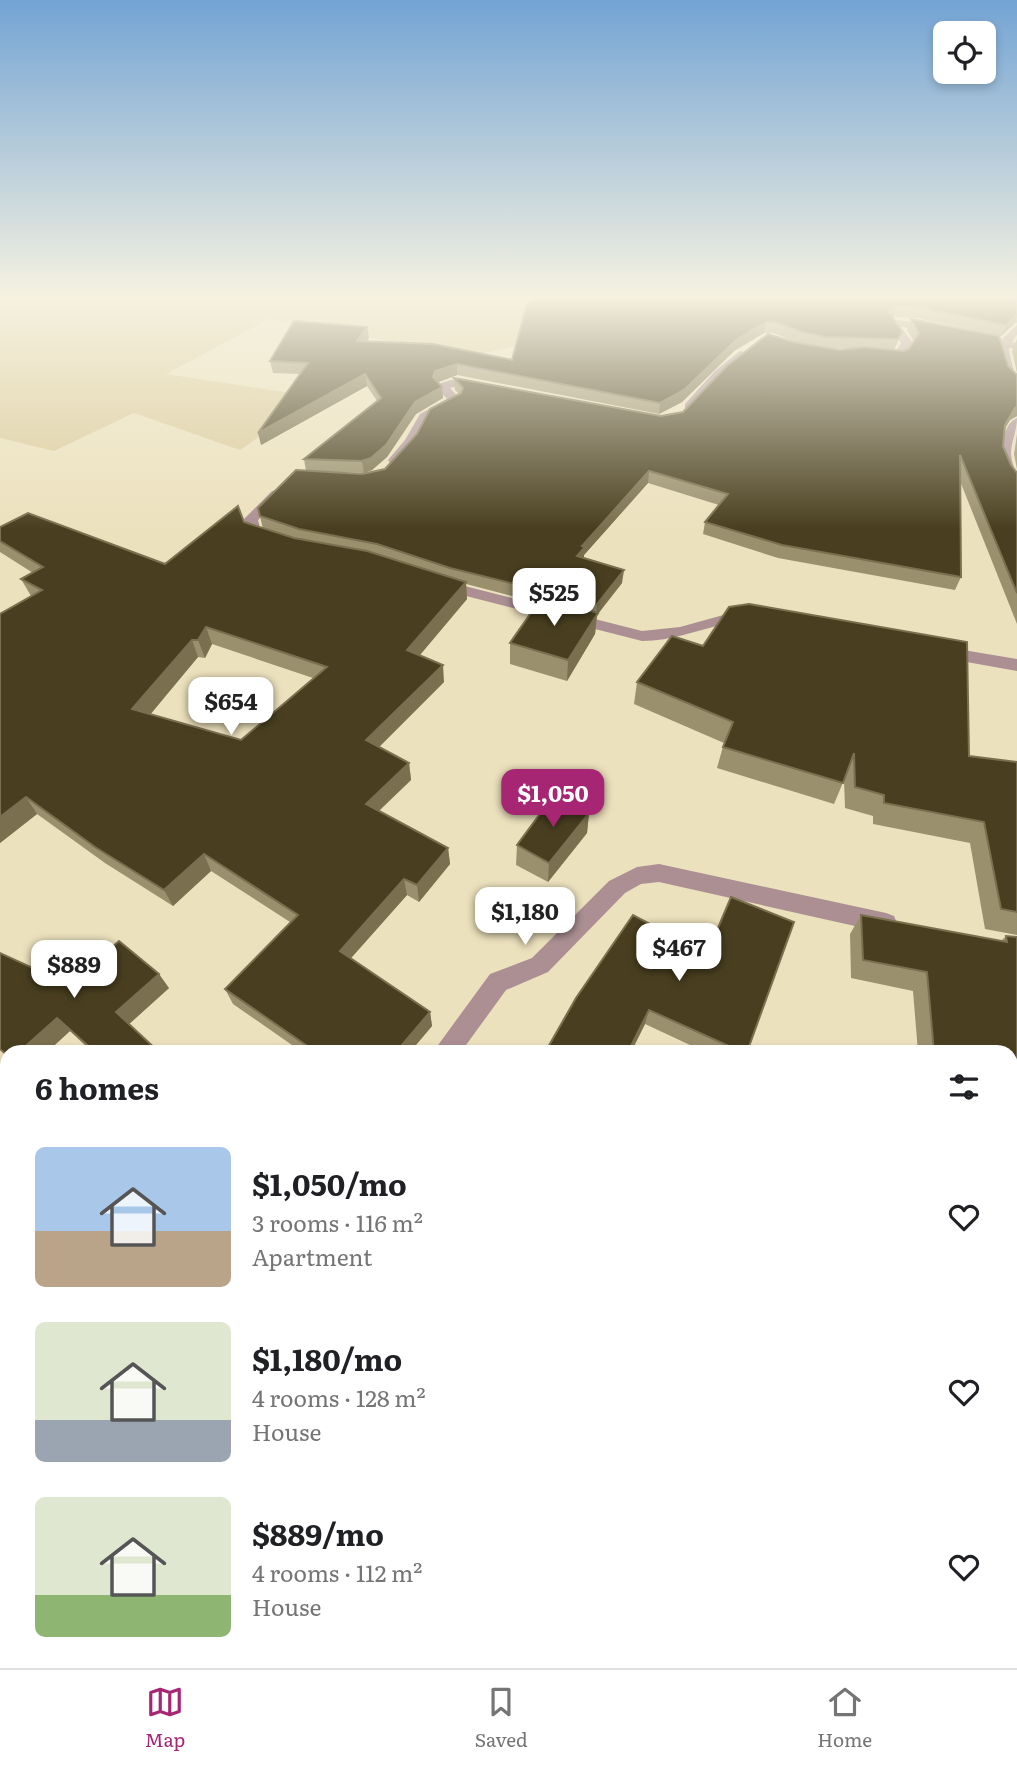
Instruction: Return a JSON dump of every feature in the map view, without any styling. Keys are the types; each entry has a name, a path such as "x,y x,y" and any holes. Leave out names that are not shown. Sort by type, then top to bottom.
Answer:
{"street":[{"path":"675,419 719,373"},
{"path":"386,471 411,441 424,417 455,400 442,387 458,382 498,390"},
{"path":"1017,422 1004,446 1005,465 1017,480"},
{"path":"285,485 251,519 254,534 287,544"},
{"path":"420,578 642,636 663,636 719,619 743,618 769,623"},
{"path":"926,650 1017,666"},
{"path":"451,1045 498,982 540,965 617,887 637,876 659,873 905,927"}],"shaded area":[{"path":"0,373 168,373 166,374 317,397 240,450 134,413 54,451 0,438"}],"building":[{"path":"301,373 434,373 433,377 442,387 415,402 386,445 371,458 362,461 304,459 381,398 365,374 258,433"},
{"path":"503,373 702,373 684,390 660,403"},
{"path":"720,373 1015,373 1017,407 1005,425 1003,446 1017,473 1017,593 960,455 961,577 782,545 705,522 728,494 649,471 582,546 585,547 577,556 624,570 597,604 450,568 377,544 299,529 260,516 258,508 296,470 362,474 385,469 417,434 430,409 461,393 463,388 454,378 661,416 683,412"},
{"path":"238,506 244,522 294,538 367,551 466,582 407,650 443,665 366,740 409,763 366,804 448,848 417,885 404,879 340,951 430,1012 402,1045 306,1045 225,989 298,915 204,854 164,890 95,847 26,797 0,817 0,614 42,590 21,579 43,567 0,541 0,527 28,513 165,564","holes":["206,627 327,667 241,740 132,709 192,640 198,640"]},
{"path":"542,597 598,613 568,660 510,643"},
{"path":"749,604 967,642 969,756 1017,762 1017,912 1001,909 984,822 884,803 884,795 855,787 854,753 843,783 723,747 733,722 637,682 672,636 703,646 729,607"},
{"path":"554,795 589,813 549,863 517,845"},
{"path":"731,897 794,922 750,1045 726,1045 649,1010 632,1045 549,1045 576,998 633,915 707,954"},
{"path":"861,915 1007,942 1006,936 1017,937 1017,1045 933,1045 927,972 863,960"},
{"path":"119,941 159,974 116,1012 151,1045 87,1045 57,1018 27,1045 0,1045 0,953 48,975 66,945 90,966"}]}
